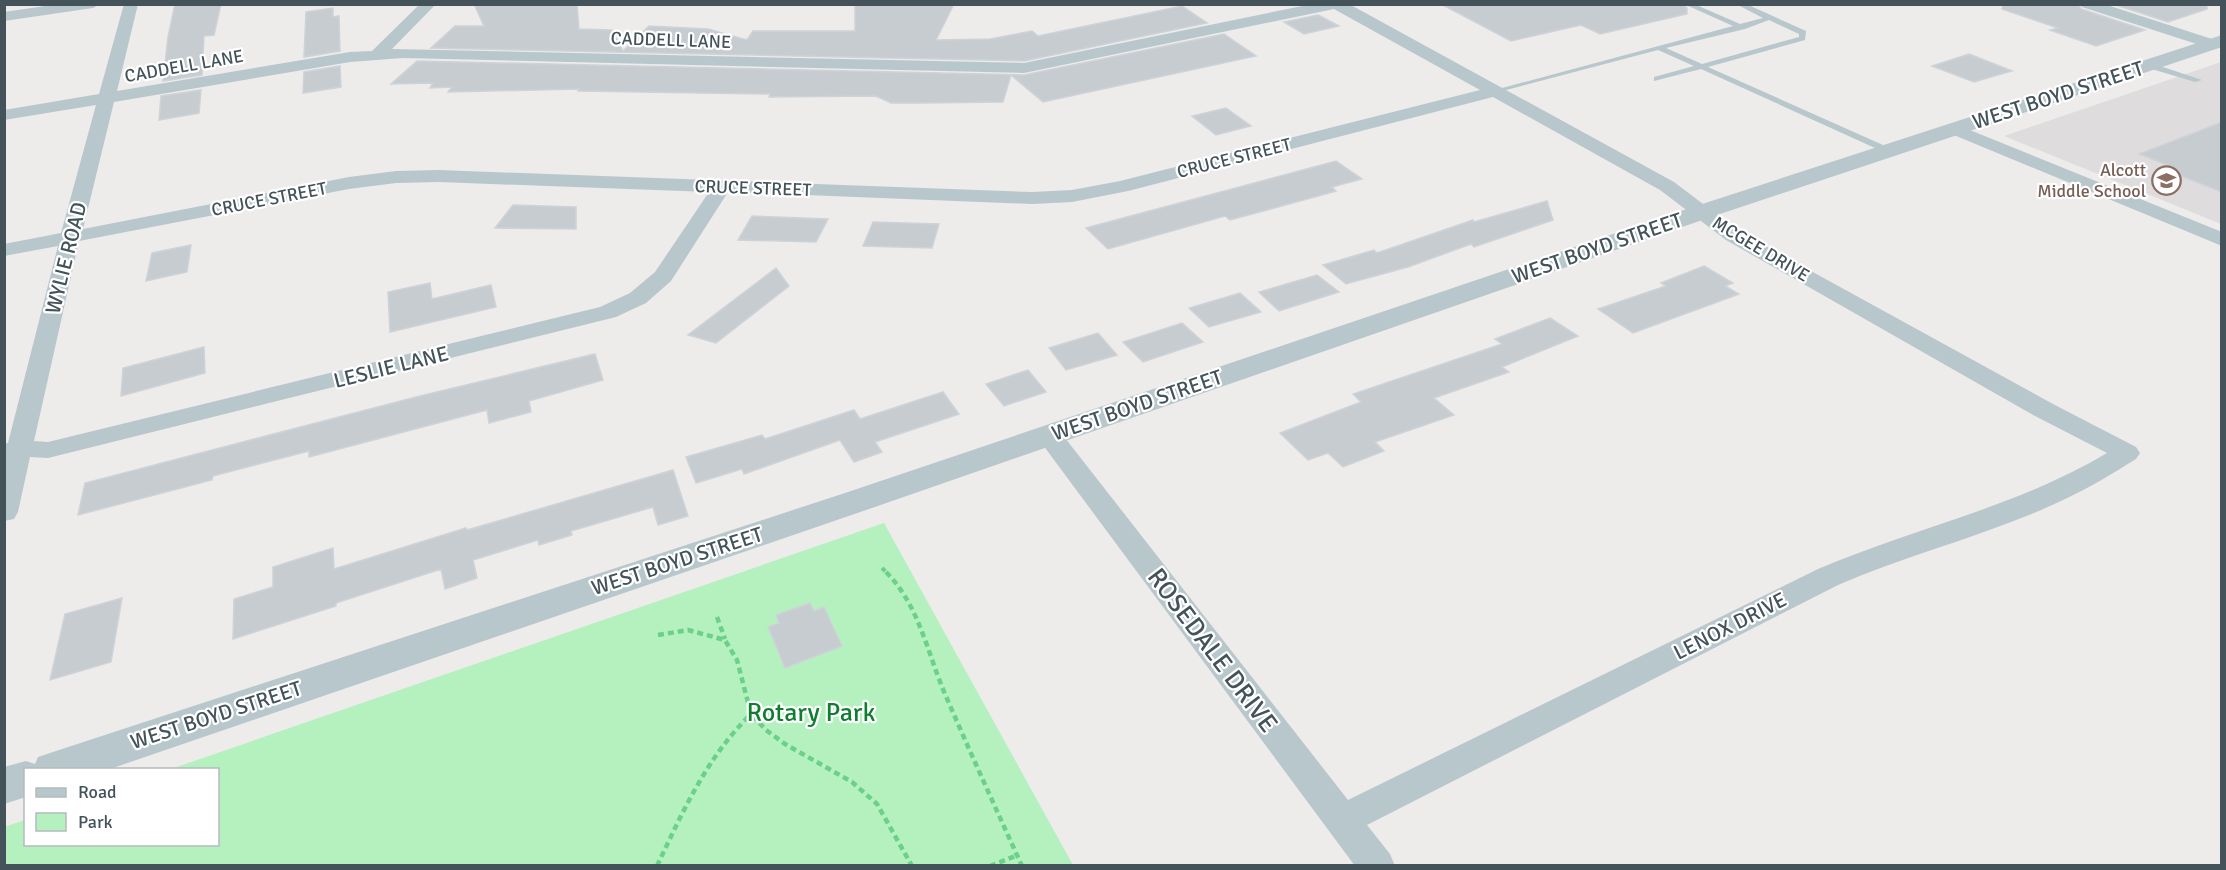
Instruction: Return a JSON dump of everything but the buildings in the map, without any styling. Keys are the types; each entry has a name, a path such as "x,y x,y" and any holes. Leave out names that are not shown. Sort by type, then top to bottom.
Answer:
{"street":[{"path":"4,17 93,4"},
{"name":"WYLIE ROAD","path":"4,512 12,450 108,98 131,4"},
{"path":"378,54 429,4"},
{"name":"CADDELL LANE","path":"4,115 378,54 421,52 1024,68 1336,4"},
{"name":"MCGEE DRIVE","path":"1336,4 1667,186 1733,236 2044,410 2127,453"},
{"path":"2087,4 2217,43"},
{"name":"WEST BOYD STREET","path":"59,768 1702,212 2217,43"},
{"name":"CRUCE STREET","path":"4,250 349,183 396,177 439,176 1032,198 1072,196 1121,188 1495,91"},
{"path":"1956,129 2222,240"},
{"name":"LESLIE LANE","path":"12,450 48,450 608,312 638,298 663,276 722,187"},
{"name":"ROSEDALE DRIVE","path":"1048,435 1377,866"},
{"name":"LENOX DRIVE","path":"1342,820 1828,577 1874,557 2012,511 2051,495 2127,453"},
{"path":"4,786 24,780"}],"lane":[{"path":"1687,4 1742,27"},
{"path":"1657,79 1802,38 1803,33 1739,4"},
{"path":"1495,91 1770,18"},
{"path":"1660,48 1889,151"},
{"path":"2148,65 2198,80"}],"path":[{"path":"882,568 901,587 921,627 944,692 1023,866"},
{"path":"717,616 725,640 737,660 751,714 776,737 852,782 877,804 912,866"},
{"path":"658,635 688,630 725,640"},
{"path":"657,866 698,778 722,744 751,714"},
{"path":"990,866 1018,855"}],"shaded area":[{"name":"Alcott Middle School","path":"2221,62 2221,224 2004,136"}],"green space":[{"name":"Rotary Park","path":"884,523 1073,865 5,866 4,827 24,820 24,846 219,846 219,768 174,768"}],"place":[{"name":"Alcott Middle School","path":"2167,180"}]}
